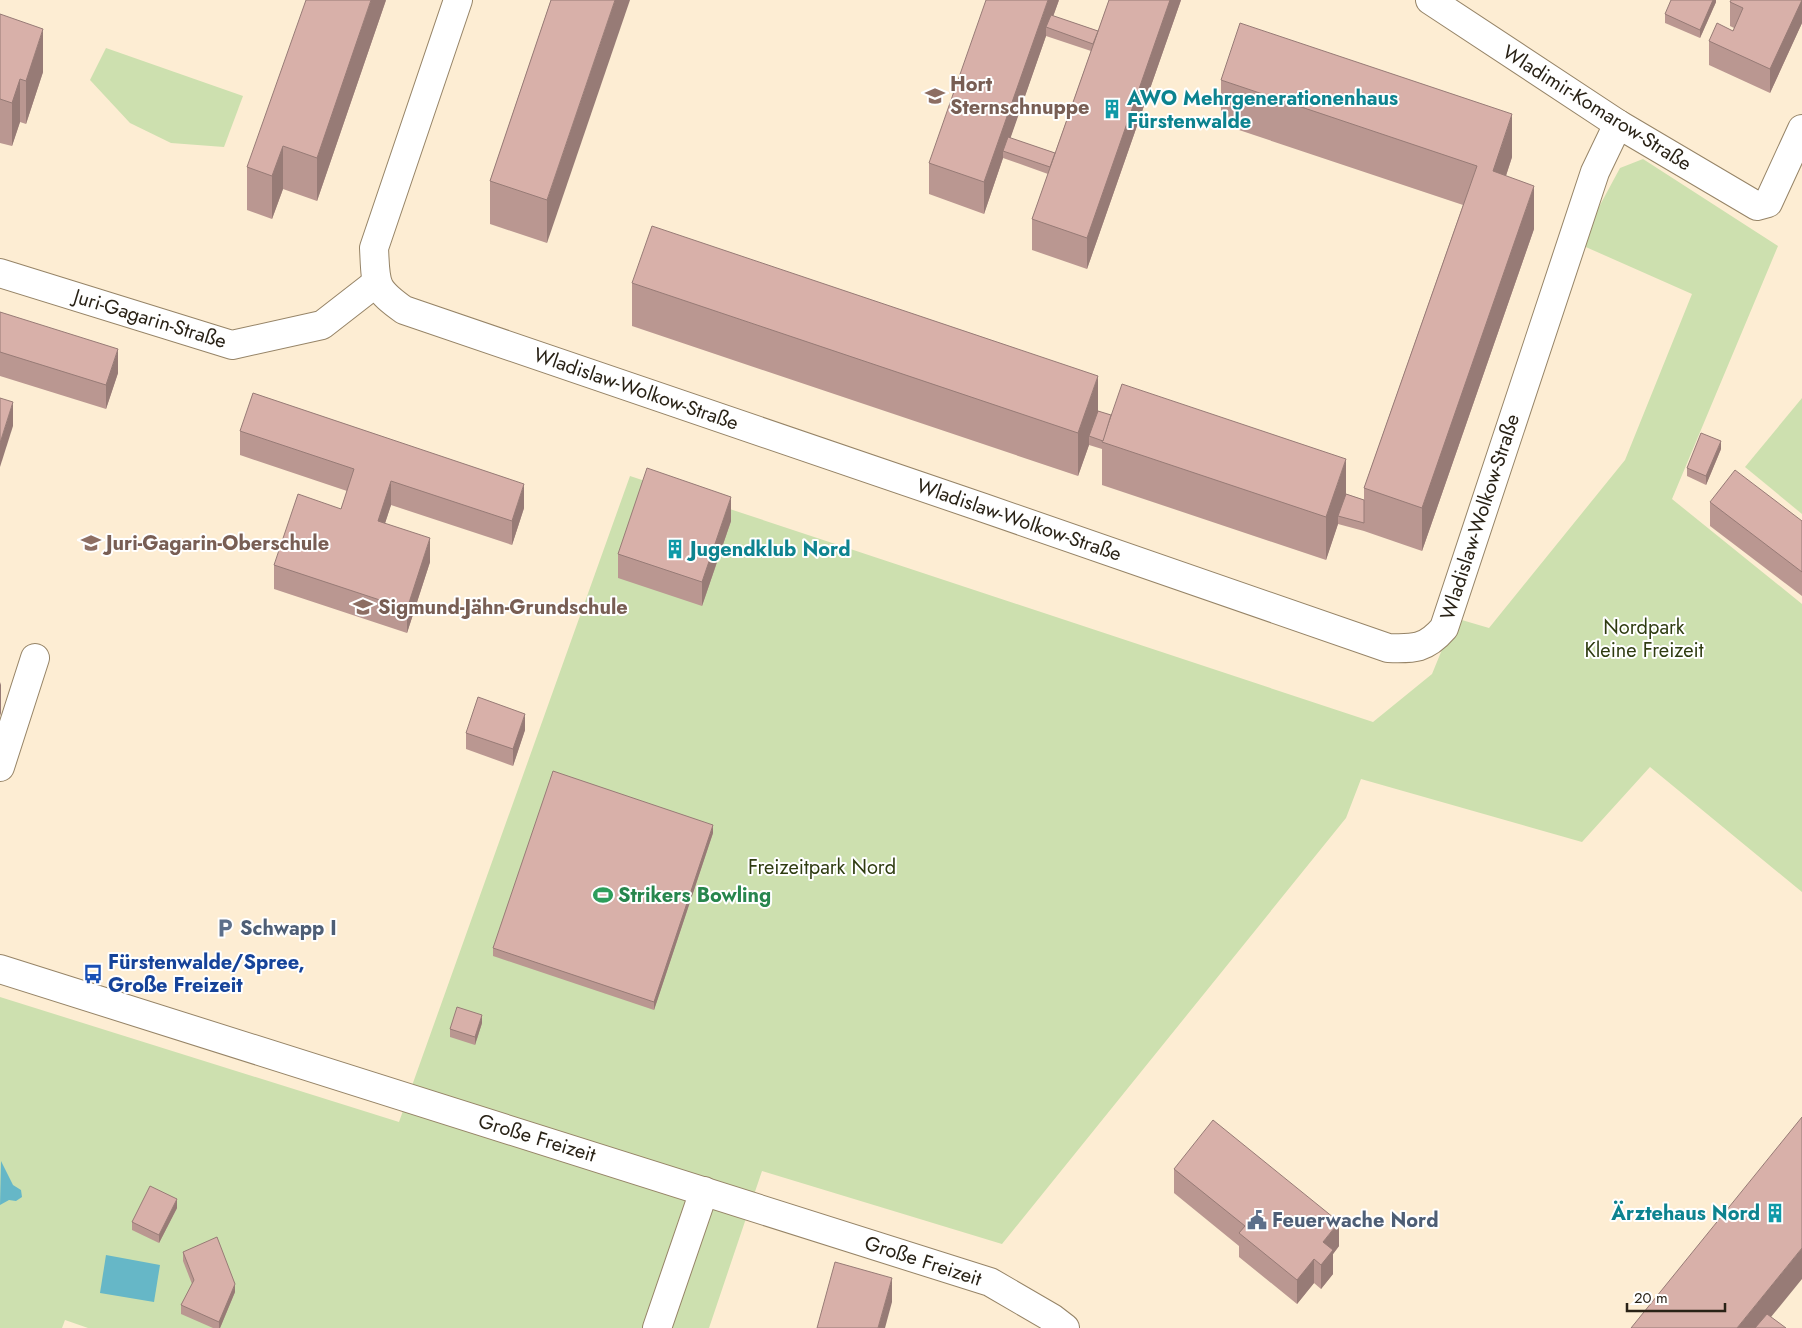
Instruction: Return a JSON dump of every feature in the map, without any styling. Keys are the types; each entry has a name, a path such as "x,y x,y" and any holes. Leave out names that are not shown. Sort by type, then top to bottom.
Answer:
{"street":[{"path":"376,283 374,248 458,0"},
{"name":"Wladimir-Komarow-Straße","path":"1430,0 1618,124 1757,206 1768,203 1802,130"},
{"name":"Wladislaw-Wolkow-Straße","path":"376,283 388,299 404,310 975,504 1388,648 1412,649 1433,640 1444,628 1595,172 1618,124"},
{"name":"Juri-Gagarin-Straße","path":"0,273 232,345 322,325 376,283"},
{"path":"0,767 35,658"},
{"name":"Große Freizeit","path":"0,969 990,1282 1052,1318 1065,1328"},
{"path":"658,1328 704,1191"}],"green space":[{"path":"106,48 243,96 224,147 171,143 130,123 90,80"},
{"name":"Freizeitpark Nord","path":"1643,159 1778,246 1672,499 1802,604 1802,892 1650,767 1582,842 1361,779 1346,818 1002,1244 762,1171 709,1328 88,1328 65,1320 62,1328 0,1328 0,997 399,1122 630,476 1373,722 1432,674 1455,618 1489,628 1625,460 1692,294 1579,244 1620,168"},
{"path":"1802,398 1802,514 1745,467"}],"water":[{"path":"1,1161 13,1185 21,1190 22,1197 16,1201 9,1200 0,1205"},
{"path":"106,1255 160,1265 154,1302 100,1293"}],"building":[{"path":"306,0 371,0 317,158 283,146 272,176 247,167"},
{"path":"551,0 615,0 547,200 490,181"},
{"path":"986,0 1048,0 984,182 929,163"},
{"name":"AWO Mehrgenerationenhaus Fürstenwalde","path":"1109,0 1170,0 1087,238 1032,219"},
{"path":"1671,0 1713,0 1700,30 1665,14"},
{"path":"1731,0 1802,0 1770,69 1709,41 1717,23 1733,31 1743,8 1730,2"},
{"path":"0,14 43,29 26,81 20,79 12,103 0,99"},
{"path":"1051,15 1098,31 1093,44 1046,27"},
{"path":"1240,23 1512,114 1493,171 1534,186 1422,508 1364,488 1477,166 1221,80"},
{"path":"1008,137 1055,153 1050,167 1003,151"},
{"path":"652,226 1098,376 1078,433 632,283"},
{"path":"0,312 118,349 106,385 0,352"},
{"path":"1122,384 1346,459 1326,517 1102,442"},
{"path":"253,393 524,484 512,521 391,481 378,521 430,538 407,609 274,565 298,494 341,509 354,469 240,431"},
{"path":"0,398 13,402 0,443"},
{"path":"1098,411 1111,415 1103,441 1089,436"},
{"path":"1701,433 1721,441 1706,476 1687,468"},
{"name":"Jugendklub Nord","path":"647,468 731,497 702,582 618,554"},
{"path":"1735,470 1802,521 1802,572 1710,502"},
{"path":"1346,494 1364,500 1364,523 1338,516"},
{"path":"478,697 525,714 513,749 466,733"},
{"name":"Strikers Bowling","path":"553,771 713,825 654,1002 493,948"},
{"path":"457,1007 482,1015 475,1037 450,1029"},
{"name":"Ärztehaus Nord","path":"1802,1117 1802,1248 1737,1328 1631,1328"},
{"name":"Feuerwache Nord","path":"1213,1120 1339,1222 1323,1242 1333,1250 1321,1265 1314,1259 1297,1280 1239,1233 1245,1226 1174,1169"},
{"path":"150,1186 177,1199 159,1235 132,1222"},
{"path":"217,1237 235,1284 219,1322 181,1305 194,1280 183,1252"},
{"path":"835,1262 892,1278 878,1328 817,1328"},
{"path":"1767,1314 1786,1328 1755,1328"}],"place":[{"name":"Hort Sternschnuppe","path":"935,96"},
{"name":"AWO Mehrgenerationenhaus Fürstenwalde","path":"1112,109"},
{"name":"Juri-Gagarin-Oberschule","path":"91,543"},
{"name":"Jugendklub Nord","path":"675,549"},
{"name":"Sigmund-Jähn-Grundschule","path":"363,607"},
{"name":"Strikers Bowling","path":"603,895"},
{"name":"Schwapp I","path":"225,928"},
{"name":"Fürstenwalde/Spree, Große Freizeit","path":"93,974"},
{"name":"Ärztehaus Nord","path":"1775,1213"},
{"name":"Feuerwache Nord","path":"1257,1220"}],"park label":[{"name":"Nordpark Kleine Freizeit","path":"1644,638"}]}
